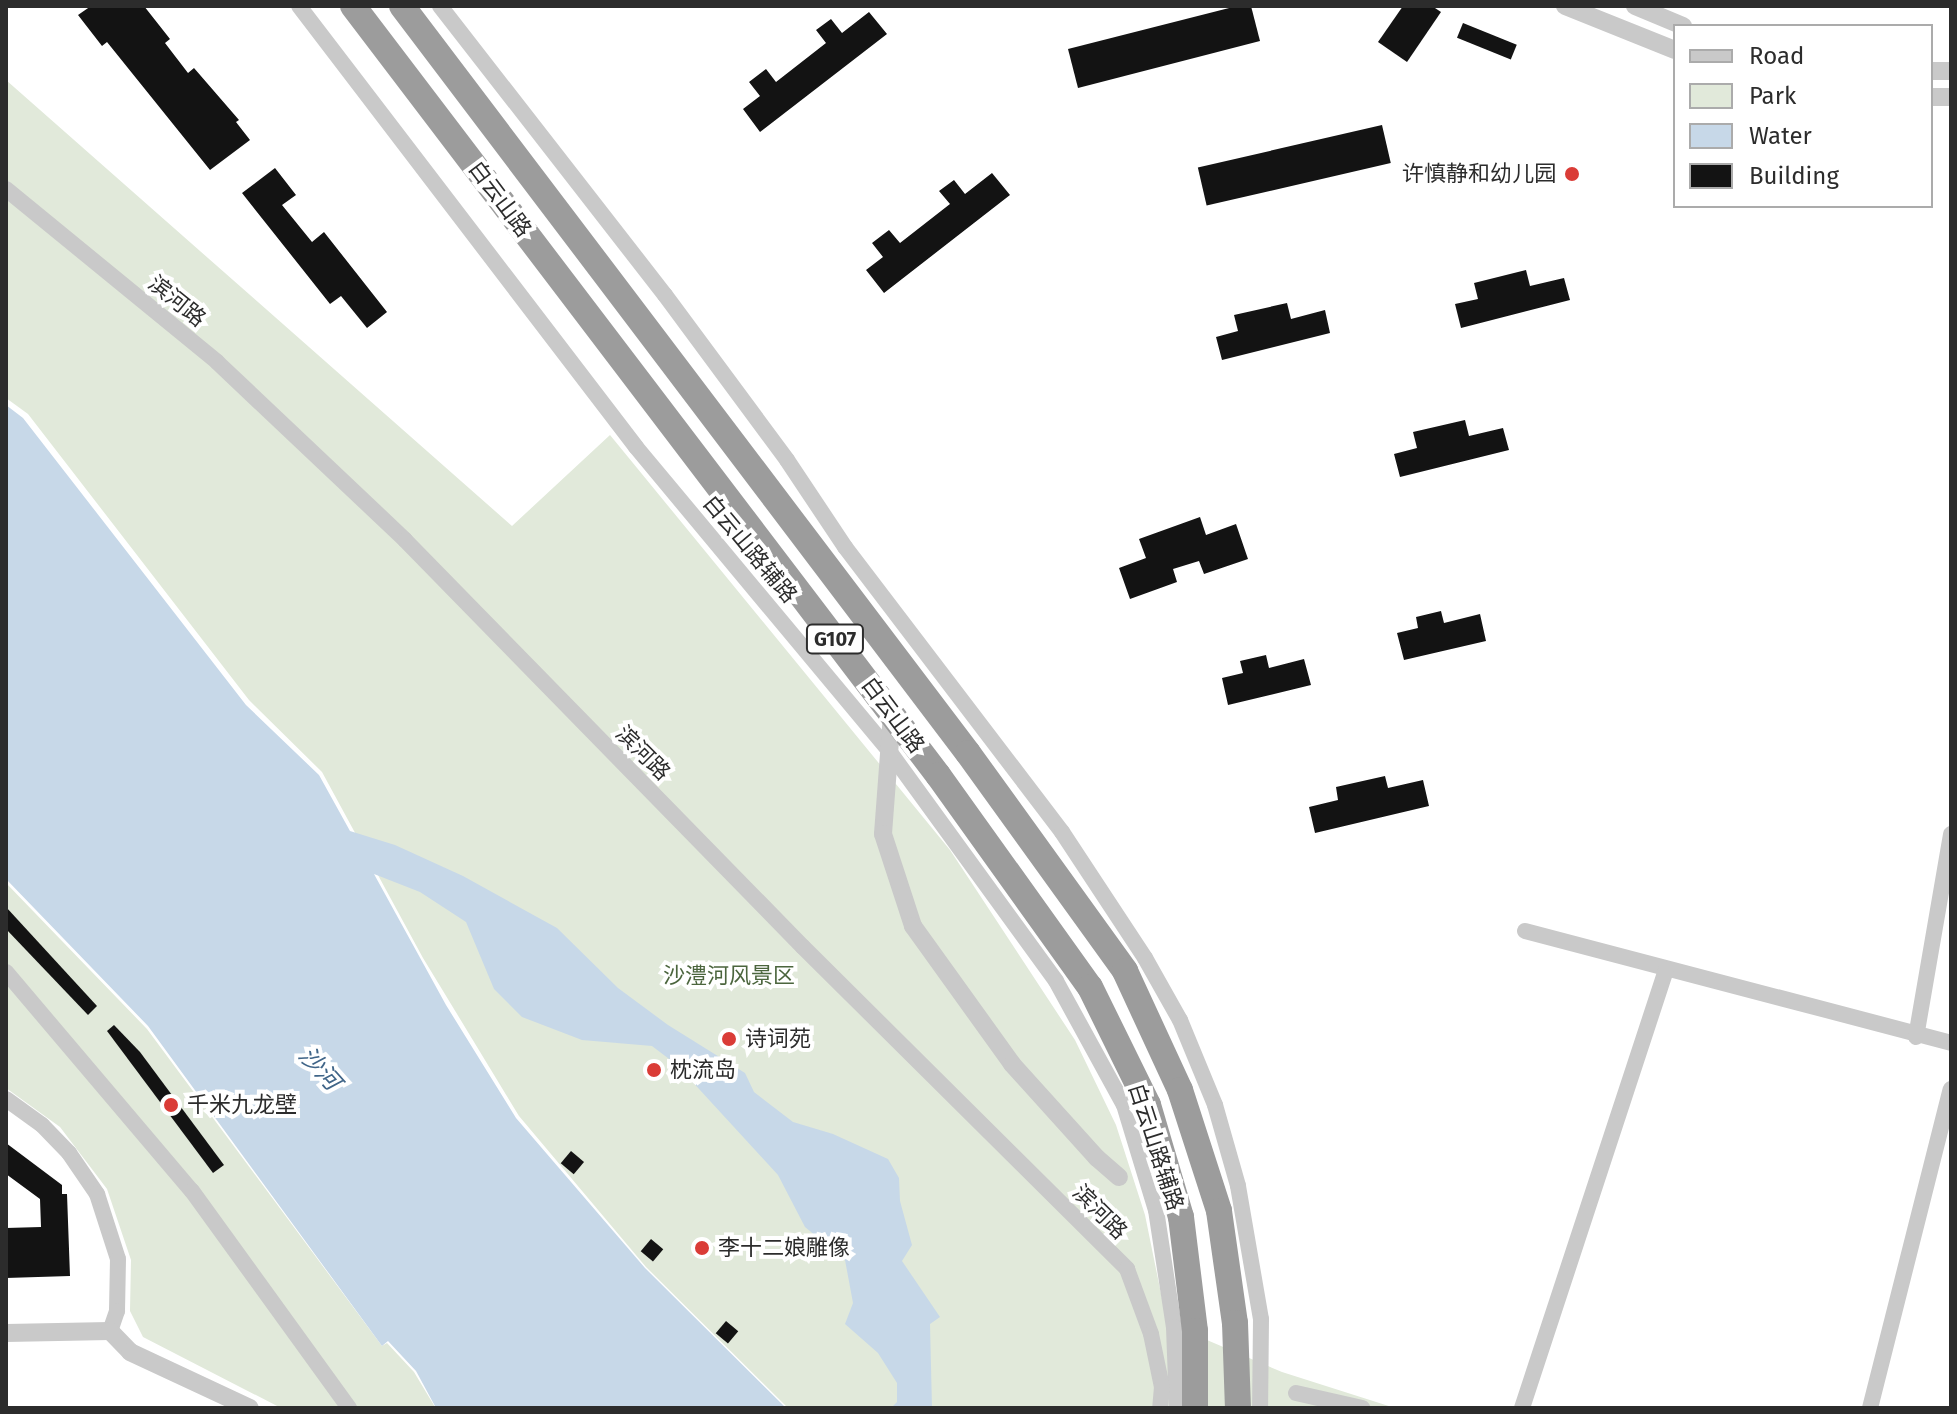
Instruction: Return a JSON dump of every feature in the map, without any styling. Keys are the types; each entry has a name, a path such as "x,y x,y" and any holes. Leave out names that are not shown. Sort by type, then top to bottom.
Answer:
{"highway":[{"name":"白云山路","path":"353,6 892,714 1090,987 1148,1105 1181,1217 1185,1329"},
{"name":"白云山路","path":"402,6 968,753 1125,971 1180,1090 1219,1211 1248,1321"},
{"name":"G107","path":"1238,1408 1248,1321"},
{"name":"G107","path":"1185,1329 1195,1408"}],"street":[{"name":"白云山路辅路","path":"299,6 636,447 889,751 1056,981 1124,1105 1156,1210 1185,1329 1177,1408"},
{"path":"440,6 759,422 845,547 1062,832 1145,958 1180,1020 1215,1105 1238,1186 1248,1321 1260,1408"},
{"path":"1565,6 1673,49"},
{"path":"1635,6 1678,24"},
{"name":"滨河路","path":"6,189 217,362 405,540 845,989 1127,1269 1151,1334 1162,1387 1160,1408"},
{"path":"892,714 883,834 913,926 1012,1064 1097,1158 1119,1177"},
{"path":"1916,1037 1951,834"},
{"path":"1525,931 1916,1037 1951,1043"},
{"path":"1522,1408 1666,969"},
{"path":"6,972 192,1191 349,1408"},
{"path":"1870,1408 1951,1089"},
{"path":"6,1099 42,1125 69,1153 97,1194 118,1259 117,1311 110,1331"},
{"path":"6,1333 110,1331 130,1352 250,1408"},
{"path":"1296,1393 1362,1408"}],"green space":[{"name":"沙澧河风景区","path":"6,80 512,526 610,435 950,850 1075,1040 1116,1125 1145,1215 1167,1323 1282,1372 1395,1408 788,1408 646,1267 519,1116 423,958 322,772 249,700 28,414 6,398"},
{"path":"6,883 147,1029 382,1346 387,1343 414,1372 435,1407 281,1408 143,1337 130,1311 131,1260 107,1189 60,1127 6,1088"}],"water":[{"name":"沙河","path":"6,405 23,418 246,705 319,775 350,831 395,845 463,876 557,928 618,988 668,1025 745,1073 754,1092 793,1122 833,1134 888,1159 899,1178 900,1201 912,1245 902,1261 940,1317 930,1324 932,1408 891,1408 897,1402 897,1383 878,1353 845,1324 853,1303 845,1260 805,1227 778,1175 677,1065 652,1046 582,1040 522,1017 494,989 466,922 420,892 374,874 446,1005 516,1118 645,1268 786,1408 436,1408 416,1371 388,1341 382,1346 148,1026 6,879"}],"building":[{"path":"91,6 144,6 170,39 165,43 188,73 194,68 239,120 236,122 250,140 210,170 107,42 102,46 78,15"},
{"path":"1237,6 1251,6 1260,41 1078,88 1068,49"},
{"path":"1403,6 1432,6 1441,12 1407,62 1378,42"},
{"path":"869,12 887,34 760,132 743,109 760,96 749,82 766,69 776,82 826,43 816,30 831,19 842,33"},
{"path":"1463,23 1517,45 1511,60 1457,38"},
{"path":"1382,125 1391,163 1207,206 1198,168"},
{"path":"275,168 296,195 282,205 312,242 324,232 387,312 367,328 341,296 330,304 242,193"},
{"path":"992,173 1010,195 884,293 866,270 883,257 872,243 889,230 900,243 950,204 939,191 954,180 965,194"},
{"path":"1526,270 1530,286 1564,278 1570,300 1461,328 1455,304 1478,299 1474,283"},
{"path":"1287,303 1291,319 1325,310 1330,333 1222,360 1216,337 1238,331 1234,315"},
{"path":"1465,420 1469,436 1503,428 1509,450 1400,477 1394,454 1417,448 1413,432"},
{"path":"1200,517 1206,535 1236,524 1248,559 1204,574 1199,561 1173,569 1177,582 1130,599 1119,568 1146,558 1139,539"},
{"path":"1441,611 1444,623 1480,614 1486,641 1404,660 1397,633 1418,628 1416,617"},
{"path":"1266,655 1269,668 1304,659 1311,685 1228,705 1222,678 1243,673 1240,661"},
{"path":"1385,776 1388,788 1423,780 1429,806 1315,833 1309,807 1338,800 1336,787"},
{"path":"6,907 97,1006 88,1015 6,929"},
{"path":"114,1025 140,1052 224,1165 213,1173 107,1031"},
{"path":"6,1143 62,1185 62,1194 67,1194 70,1276 6,1278 6,1228 41,1227 40,1199 6,1174"},
{"path":"571,1151 584,1162 574,1174 561,1163"},
{"path":"651,1239 663,1249 653,1262 641,1251"},
{"path":"726,1321 738,1331 728,1344 716,1333"}],"place":[{"name":"许慎静和幼儿园","path":"1572,174"},
{"name":"诗词苑","path":"729,1039"},
{"name":"枕流岛","path":"654,1070"},
{"name":"千米九龙壁","path":"171,1105"},
{"name":"李十二娘雕像","path":"702,1248"}]}
